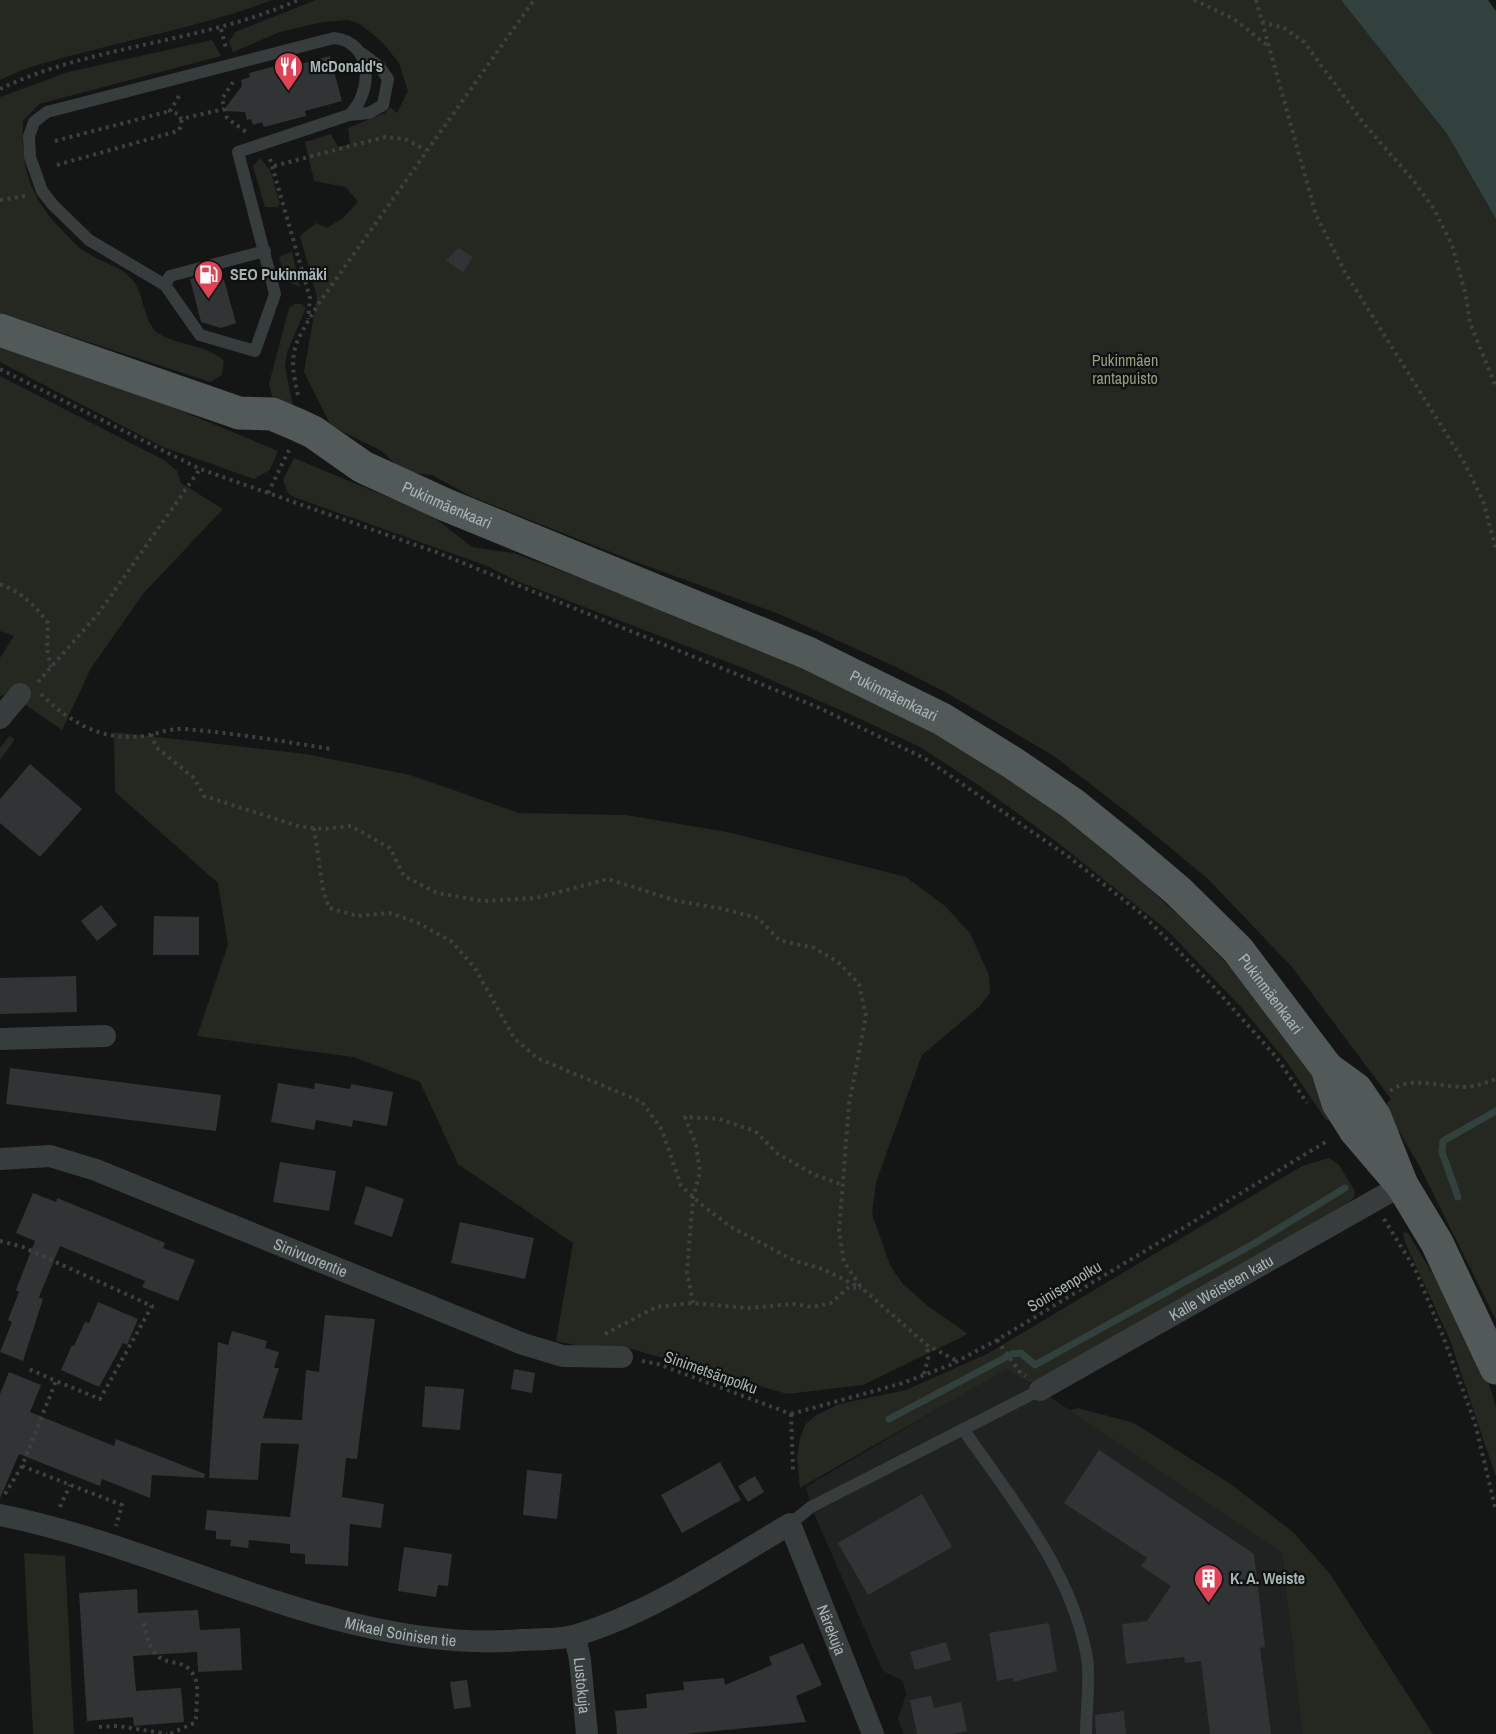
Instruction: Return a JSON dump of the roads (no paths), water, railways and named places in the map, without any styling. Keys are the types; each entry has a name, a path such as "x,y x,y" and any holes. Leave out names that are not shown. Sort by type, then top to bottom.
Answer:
{"main road":[{"name":"Pukinmäenkaari","path":"0,330 239,413 272,414 298,425 313,432 363,467 538,544 808,653 942,719 1073,804 1178,891 1238,950 1327,1068 1356,1089 1375,1117 1402,1185 1441,1252 1496,1368"}],"street":[{"path":"0,718 27,691"},
{"path":"0,1039 105,1036"},
{"name":"Sinivuorentie","path":"0,1159 50,1156 96,1170 523,1344 562,1356 622,1357"},
{"name":"Kalle Weisteen katu","path":"1040,1390 1402,1185"},
{"name":"Mikael Soinisen tie","path":"0,1508 141,1553 279,1604 398,1632 482,1642 575,1636 650,1605 790,1524"},
{"name":"Närekuja","path":"790,1524 873,1734"},
{"name":"Lustokuja","path":"575,1636 580,1660 587,1734"}],"lane":[{"path":"334,38 345,39 356,45 363,54 380,67 388,79 383,105 369,113 349,116 238,152 275,294 255,351 200,335 165,285 89,240 42,191 30,157 29,136 34,123 47,112 334,38"},
{"path":"349,116 361,103 364,91 363,54"},
{"path":"165,285 170,276 265,250"},
{"path":"790,1524 811,1507 1040,1390"},
{"path":"963,1429 1040,1541 1071,1604 1086,1653 1086,1734"}],"waterway":[{"path":"1458,1197 1442,1152 1443,1141 1496,1111"},
{"path":"889,1419 1012,1354 1021,1353 1035,1365 1255,1243 1345,1188"}],"place":[{"name":"McDonald's","path":"289,92"},
{"name":"SEO Pukinmäki","path":"209,300"},
{"name":"K. A. Weiste","path":"1209,1604"}],"park label":[{"name":"Pukinmäen rantapuisto","path":"1125,369"}]}
